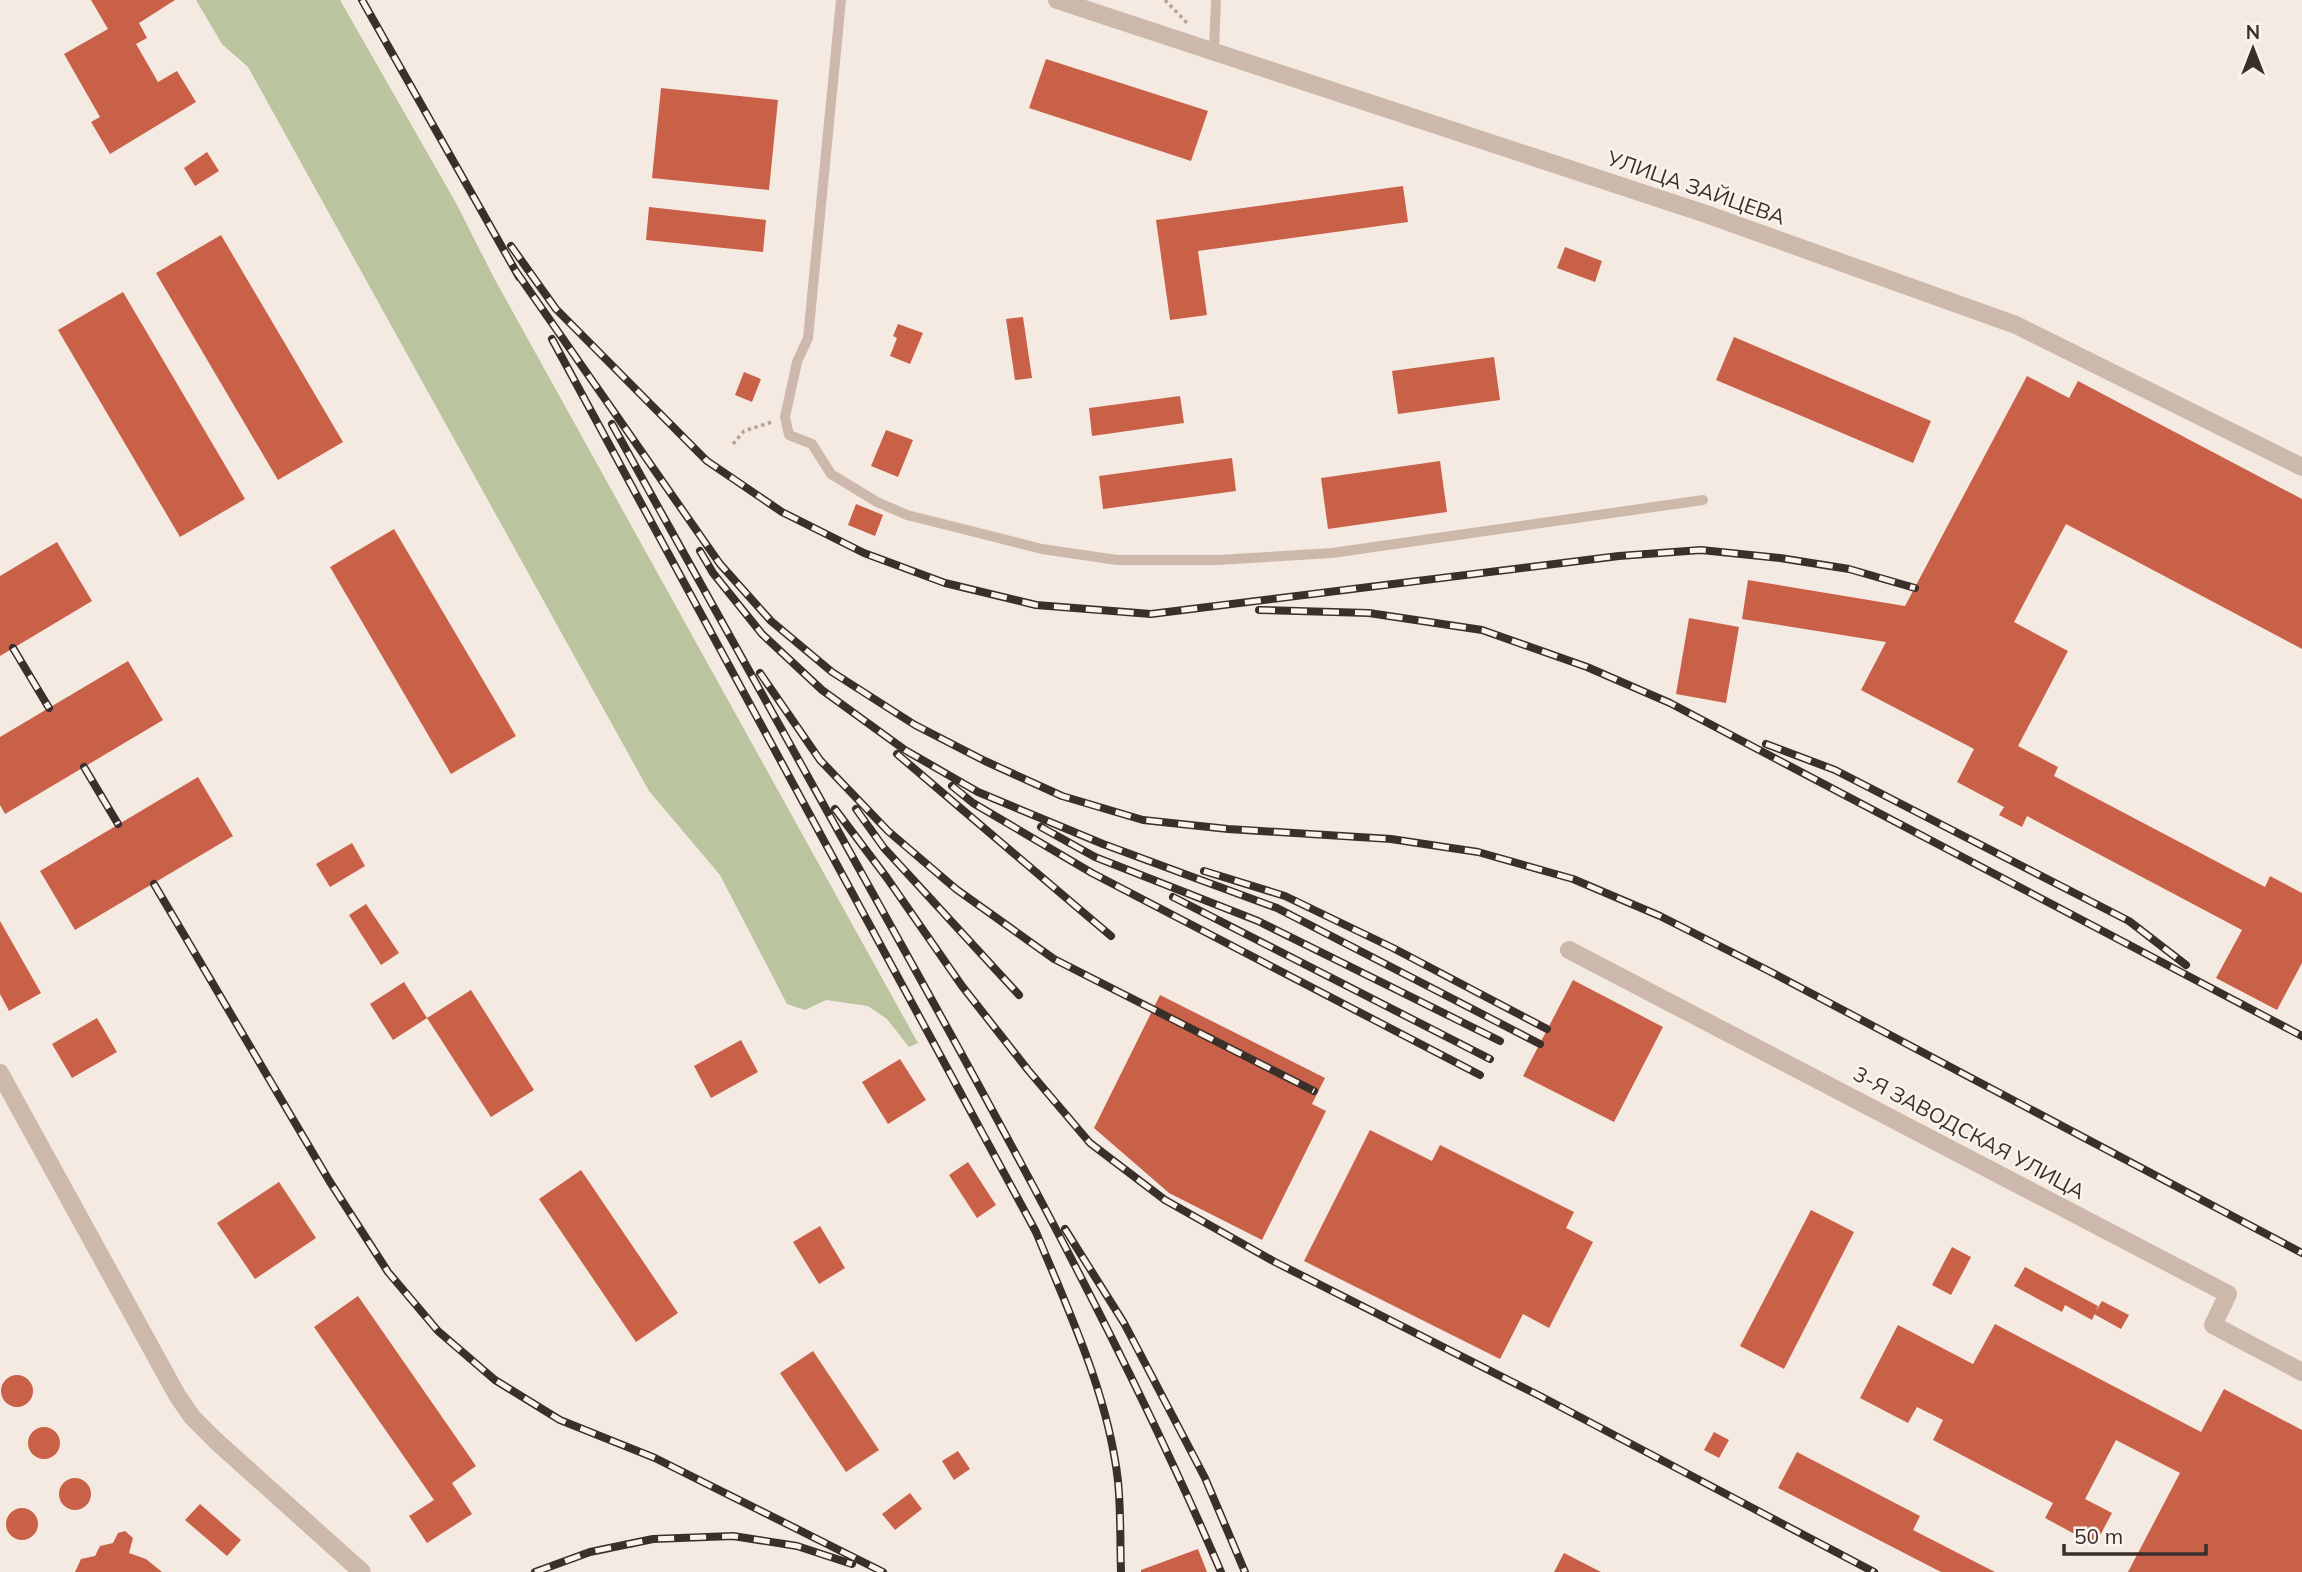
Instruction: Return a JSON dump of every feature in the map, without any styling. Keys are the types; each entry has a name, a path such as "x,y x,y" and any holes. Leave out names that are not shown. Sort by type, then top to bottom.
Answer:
{"street":[{"name":"УЛИЦА ЗАЙЦЕВА","path":"1056,0 1706,214 2016,325 2302,467"},
{"name":"3-Я ЗАВОДСКАЯ УЛИЦА","path":"1569,950 2228,1294 2213,1325 2302,1372"},
{"path":"0,1073 177,1395 192,1417 362,1572"}],"lane":[{"path":"841,0 808,338 797,362 785,418 789,435 812,444 831,474 877,502 907,515 1042,550 1117,560 1218,560 1332,553 1703,500"},
{"path":"1214,50 1216,0"}],"path":[{"path":"733,444 744,431 785,418"}],"green space":[{"path":"196,0 340,0 456,203 494,278 918,1043 909,1047 887,1019 868,1006 826,1000 805,1010 787,1004 720,875 649,791 248,67 222,44"}],"building":[{"path":"91,0 175,0 139,23 147,38 136,44 158,82 177,71 196,102 110,154 91,122 100,117 64,54 108,29"},
{"path":"1046,59 1208,111 1191,161 1029,108"},
{"path":"661,88 778,100 769,190 652,178"},
{"path":"207,152 219,171 195,186 184,168"},
{"path":"1403,186 1408,222 1198,251 1207,315 1170,320 1156,220"},
{"path":"649,207 766,220 763,252 646,240"},
{"path":"221,235 343,442 278,480 156,273"},
{"path":"1565,247 1602,261 1595,282 1557,268"},
{"path":"123,292 245,499 180,537 58,330"},
{"path":"1023,317 1032,378 1015,380 1006,319"},
{"path":"898,324 923,333 910,364 890,356 897,338 893,336"},
{"path":"1734,337 1931,421 1913,463 1716,380"},
{"path":"1494,357 1500,400 1398,414 1392,371"},
{"path":"744,372 761,379 752,402 735,395"},
{"path":"2027,376 2069,398 2078,381 2302,499 2302,649 2066,524 2014,622 2068,651 2018,746 2058,767 2054,776 2265,887 2270,876 2302,893 2302,963 2277,1010 2216,978 2242,930 2027,816 2022,827 1999,815 2004,807 1957,782 1974,749 1861,690 1886,642 1742,619 1748,580 1905,606"},
{"path":"1180,396 1184,423 1092,436 1089,408"},
{"path":"886,430 913,440 898,477 871,466"},
{"path":"1232,458 1236,491 1103,509 1099,476"},
{"path":"1440,461 1447,512 1328,529 1321,478"},
{"path":"856,504 883,515 875,536 848,525"},
{"path":"394,529 516,736 451,774 330,567"},
{"path":"57,542 92,601 0,656 0,576"},
{"path":"1689,618 1739,627 1726,703 1676,694"},
{"path":"128,661 163,720 5,814 0,805 0,737"},
{"path":"198,777 233,836 75,930 40,871"},
{"path":"352,843 365,866 330,887 316,864"},
{"path":"366,904 399,953 381,965 349,915"},
{"path":"0,921 41,993 9,1011 0,994"},
{"path":"1573,980 1663,1027 1614,1122 1523,1076"},
{"path":"404,982 427,1018 393,1040 370,1004"},
{"path":"471,990 534,1090 491,1117 427,1018"},
{"path":"1160,995 1325,1078 1312,1104 1326,1111 1262,1240 1169,1193 1094,1128"},
{"path":"97,1018 117,1052 72,1078 52,1044"},
{"path":"741,1040 758,1072 711,1098 694,1066"},
{"path":"900,1059 926,1100 888,1124 862,1082"},
{"path":"1370,1130 1432,1161 1440,1145 1574,1212 1566,1228 1593,1242 1549,1328 1523,1314 1500,1359 1304,1261"},
{"path":"968,1162 996,1205 977,1218 949,1175"},
{"path":"581,1170 678,1313 636,1342 539,1199"},
{"path":"279,1182 316,1238 255,1279 217,1223"},
{"path":"1811,1210 1854,1232 1784,1369 1740,1346"},
{"path":"820,1226 845,1268 819,1284 793,1242"},
{"path":"1952,1247 1971,1257 1951,1295 1932,1285"},
{"path":"2025,1267 2098,1306 2092,1320 2065,1305 2062,1312 2014,1286"},
{"path":"358,1296 476,1466 452,1483 472,1514 427,1543 409,1516 434,1500 314,1327"},
{"path":"2102,1301 2129,1315 2121,1329 2094,1314"},
{"path":"1995,1324 2201,1432 2224,1389 2302,1430 2302,1572 2128,1572 2180,1473 2116,1440 2085,1499 2112,1513 2095,1545 2045,1518 2053,1503 1933,1440 1943,1420 1917,1407 1908,1423 1860,1398 1898,1325 1973,1364"},
{"path":"813,1351 879,1450 846,1472 780,1373"},
{"path":"17,1375 28,1380 33,1391 28,1402 17,1407 6,1402 1,1391 6,1380"},
{"path":"44,1427 55,1432 60,1443 55,1454 44,1459 33,1454 28,1443 33,1432"},
{"path":"1714,1432 1729,1440 1719,1458 1704,1450"},
{"path":"958,1451 970,1469 954,1480 942,1461"},
{"path":"1797,1452 1920,1516 1913,1530 1995,1572 1941,1572 1778,1488"},
{"path":"75,1478 86,1483 91,1494 86,1505 75,1510 64,1505 59,1494 64,1483"},
{"path":"910,1493 922,1509 895,1530 882,1514"},
{"path":"200,1504 241,1540 227,1556 185,1520"},
{"path":"22,1508 33,1513 38,1524 33,1535 22,1540 11,1535 6,1524 11,1513"},
{"path":"125,1531 133,1538 129,1553 146,1559 162,1572 75,1572 81,1559 95,1556 100,1546 113,1543 118,1533"},
{"path":"1198,1549 1207,1572 1141,1572 1141,1570"},
{"path":"1564,1553 1601,1572 1554,1572"}],"railway":[{"path":"362,0 519,277"},
{"path":"511,246 556,309 707,461 782,512 864,553 945,583 1036,605 1151,614 1619,556 1701,550 1780,558 1849,569 1915,588"},
{"path":"515,270 720,564 771,621 832,672 915,725 1062,796 1143,820 1228,829 1391,839 1478,852 1573,879 1660,916 1769,971 2302,1253"},
{"path":"552,339 1036,1232 1086,1354 1106,1417 1118,1481 1121,1572"},
{"path":"612,424 1032,1183 1149,1415 1221,1572"},
{"path":"700,551 713,573 762,634 822,690 905,750 978,792 1103,844 1277,908 1540,1044"},
{"path":"1259,610 1369,613 1482,630 1587,667 1670,703 2302,1036"},
{"path":"13,648 49,708"},
{"path":"760,673 820,760 888,831 956,889 1054,959 1314,1091"},
{"path":"1766,744 1835,770 2129,921 2186,965"},
{"path":"897,754 1111,936"},
{"path":"84,767 118,824"},
{"path":"952,786 973,803 1092,873 1480,1075"},
{"path":"835,809 962,986 1028,1070 1090,1143 1165,1200 1275,1262 1540,1396 1874,1572"},
{"path":"856,809 884,848 1019,995"},
{"path":"1041,827 1095,857 1258,921 1500,1041"},
{"path":"1204,871 1285,896 1393,948 1547,1029"},
{"path":"154,884 330,1182 388,1272 438,1331 495,1380 560,1420 655,1458 883,1572"},
{"path":"1173,897 1490,1059"},
{"path":"1065,1229 1124,1323 1205,1478 1245,1572"},
{"path":"535,1572 590,1552 653,1539 733,1536 797,1546 852,1564"}]}
